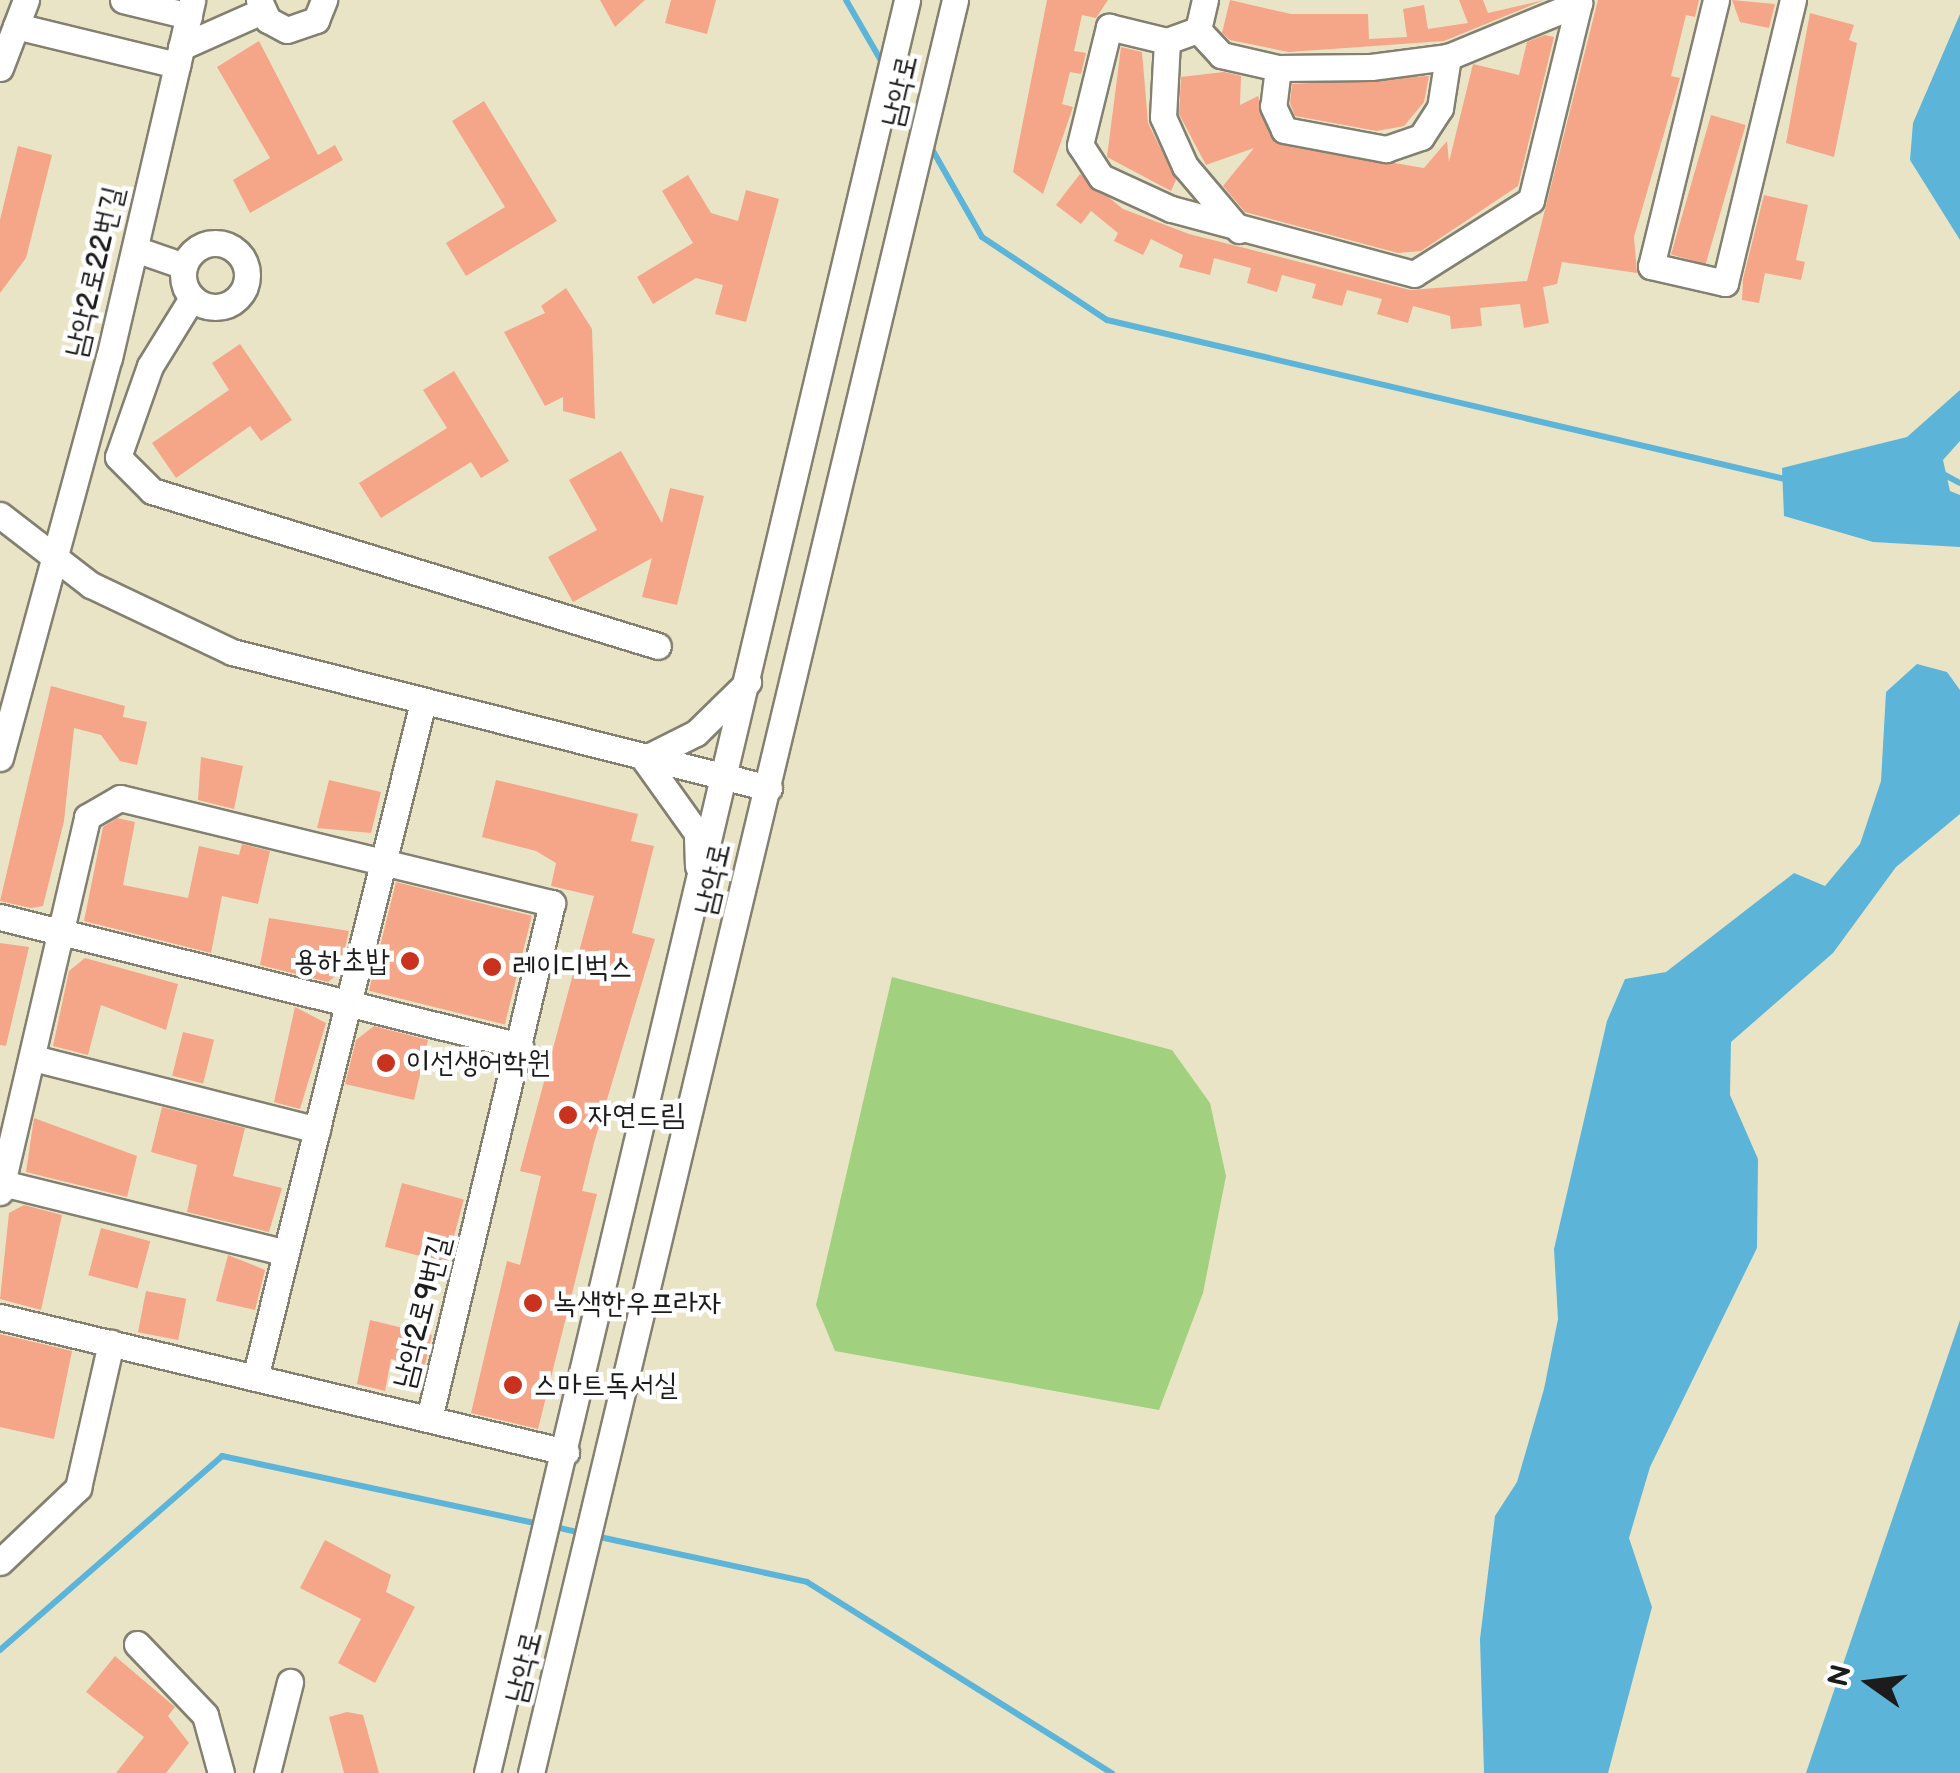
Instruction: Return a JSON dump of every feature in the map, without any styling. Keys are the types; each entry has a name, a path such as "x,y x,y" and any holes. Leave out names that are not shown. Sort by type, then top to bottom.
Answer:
{"street":[{"path":"0,68 26,0"},
{"path":"122,0 190,8"},
{"path":"16,26 179,56 260,6 297,30 324,0"},
{"name":"남악로","path":"531,1773 956,0"},
{"path":"1198,30 1205,0"},
{"path":"1716,0 1651,266 1725,283 1793,0"},
{"path":"1579,2 1531,200 1414,274 1239,230 1101,177 1080,144 1110,27 1167,41 1198,30 1221,54 1278,68 1448,56 1579,2"},
{"name":"남악로","path":"487,1773 699,893 874,126 906,4"},
{"name":"남악2로22번길","path":"0,758 135,249 190,8"},
{"path":"1167,41 1163,117 1185,166 1239,230"},
{"path":"1278,68 1272,106 1284,130 1386,150 1420,137 1440,108 1448,56"},
{"path":"192,298 212,307 233,302 247,273 238,252 218,243 197,248 184,266 192,298 150,366 118,458 152,491 658,646"},
{"path":"135,249 184,266"},
{"path":"0,515 51,556 191,636 422,706 769,788"},
{"path":"644,759 696,733 748,682"},
{"path":"255,1378 422,706"},
{"path":"644,759 697,833 699,893"},
{"name":"남악2로9번길","path":"0,1317 430,1419 520,1046 552,903 120,798 87,817 1,1188 286,1253"},
{"path":"0,917 62,937 347,1008 520,1046"},
{"path":"33,1058 316,1130"},
{"path":"0,1562 78,1488 111,1344"},
{"path":"430,1419 563,1461"},
{"path":"136,1644 204,1715 221,1773"},
{"path":"266,1773 290,1682"}],"green space":[{"path":"892,977 1172,1050 1210,1103 1226,1176 1203,1293 1159,1410 835,1351 816,1305"}],"water":[{"path":"1960,14 1960,240 1910,160 1913,123"},
{"path":"1960,390 1960,441 1943,460 1950,491 1960,495 1960,547 1873,542 1784,516 1782,468 1907,437"},
{"path":"1917,664 1947,672 1960,690 1960,814 1896,867 1833,953 1731,1042 1730,1095 1758,1159 1757,1248 1650,1467 1629,1538 1652,1607 1608,1773 1484,1773 1480,1639 1495,1516 1517,1482 1544,1389 1558,1319 1554,1249 1607,1021 1625,979 1666,972 1794,873 1825,886 1860,844 1881,781 1886,692"},
{"path":"1960,1320 1960,1773 1806,1773"}],"building":[{"path":"600,0 645,0 615,27"},
{"path":"671,0 716,0 707,34 665,23"},
{"path":"1047,0 1108,0 1096,18 1082,15 1074,51 1086,53 1081,74 1070,72 1062,104 1073,107 1043,194 1013,172"},
{"path":"1230,0 1291,14 1368,14 1369,39 1407,37 1403,9 1424,5 1428,29 1468,23 1459,0 1483,0 1488,13 1544,0 1444,41 1289,52 1230,40 1222,33"},
{"path":"1598,0 1699,0 1695,17 1686,15 1671,76 1680,78 1634,237 1637,273 1562,262 1557,284 1543,287 1549,323 1524,328 1520,304 1480,308 1482,326 1451,329 1450,316 1413,306 1408,323 1377,314 1382,299 1347,290 1342,306 1312,298 1316,284 1282,275 1277,292 1247,283 1251,268 1214,258 1210,275 1179,267 1183,255 1151,239 1143,255 1114,241 1118,233 1091,211 1081,224 1056,205 1080,174 1123,209 1189,234 1410,290 1527,281"},
{"path":"1732,0 1775,4 1769,28 1740,22"},
{"path":"1810,13 1854,25 1849,40 1857,43 1834,157 1786,143"},
{"path":"1545,35 1554,37 1518,186 1421,251 1398,253 1245,212 1223,186 1254,148 1206,165 1179,114 1181,77 1224,72 1241,76 1240,105 1258,96 1275,143 1424,168 1447,141 1449,162 1473,64 1519,75 1527,42"},
{"path":"259,41 318,155 335,145 343,160 250,213 233,180 270,158 217,67"},
{"path":"1121,47 1142,52 1148,123 1176,180 1171,191 1107,157"},
{"path":"1429,76 1424,102 1404,126 1377,131 1295,116 1290,103 1292,84"},
{"path":"484,101 557,221 466,276 446,243 505,207 452,121"},
{"path":"1711,115 1746,125 1706,264 1671,254"},
{"path":"18,146 52,155 26,258 0,293 0,220"},
{"path":"688,175 711,213 738,221 746,190 779,199 746,322 715,314 723,285 696,278 653,304 637,277 693,243 662,191"},
{"path":"1764,195 1808,205 1796,260 1805,262 1801,280 1765,273 1759,303 1742,300 1743,279"},
{"path":"566,288 592,329 595,419 563,411 563,397 545,406 504,332 545,313 541,306"},
{"path":"240,344 292,420 261,441 250,426 176,478 152,443 229,390 212,363"},
{"path":"454,371 509,461 481,478 471,462 381,518 359,483 447,428 423,390"},
{"path":"621,451 662,523 670,488 704,496 677,605 642,597 652,558 573,602 548,557 597,530 569,480"},
{"path":"51,686 125,706 123,717 147,722 137,765 120,761 101,735 74,728 64,821 43,906 31,908 0,901"},
{"path":"201,757 243,766 234,809 198,800"},
{"path":"329,780 381,792 371,833 317,828"},
{"path":"496,780 638,814 631,841 654,846 632,933 655,939 582,1191 597,1194 538,1429 471,1413 507,1261 520,1265 541,1176 520,1171 594,896 551,886 556,863 536,851 482,837"},
{"path":"117,818 135,822 123,885 188,898 199,846 239,855 242,844 270,851 258,904 222,896 211,953 84,921 103,827"},
{"path":"396,882 532,916 505,1025 369,991"},
{"path":"269,918 349,931 339,973 328,982 260,965"},
{"path":"0,943 29,947 6,1046 0,1045"},
{"path":"85,958 178,984 166,1030 101,1005 88,1055 53,1046 69,971"},
{"path":"295,1007 326,1023 300,1109 274,1102"},
{"name":"이선생어학원","path":"374,1026 428,1040 414,1100 345,1084 356,1040"},
{"path":"183,1032 214,1040 203,1083 172,1076"},
{"path":"162,1107 245,1128 233,1176 282,1188 269,1232 187,1212 197,1165 151,1152"},
{"path":"34,1118 137,1156 127,1197 26,1172"},
{"path":"402,1183 464,1200 447,1263 385,1247"},
{"path":"24,1205 62,1215 41,1310 0,1299 9,1213"},
{"path":"101,1228 150,1241 138,1289 88,1275"},
{"path":"228,1255 265,1270 255,1310 216,1301"},
{"path":"146,1291 186,1299 178,1340 138,1332"},
{"path":"370,1320 432,1335 424,1368 391,1359 385,1391 357,1384"},
{"path":"0,1334 72,1351 54,1439 0,1427"},
{"path":"325,1540 391,1575 386,1592 415,1607 375,1683 338,1663 361,1619 300,1588"},
{"path":"115,1656 175,1707 168,1716 189,1743 166,1773 116,1773 144,1737 86,1692"},
{"path":"347,1712 363,1715 379,1773 344,1773 329,1717"}],"waterway":[{"path":"846,0 883,64"},
{"path":"894,83 918,125"},
{"path":"929,144 982,237 1107,320 1789,480"},
{"path":"1943,474 1960,483"},
{"path":"0,1650 222,1456 538,1524"},
{"path":"551,1526 582,1533"},
{"path":"595,1536 807,1582 1112,1773"}],"place":[{"name":"용하초밥","path":"410,961"},
{"name":"레이디벅스","path":"492,967"},
{"name":"이선생어학원","path":"386,1063"},
{"name":"자연드림","path":"568,1115"},
{"name":"녹색한우프라자","path":"533,1303"},
{"name":"스마트독서실","path":"513,1385"}]}
